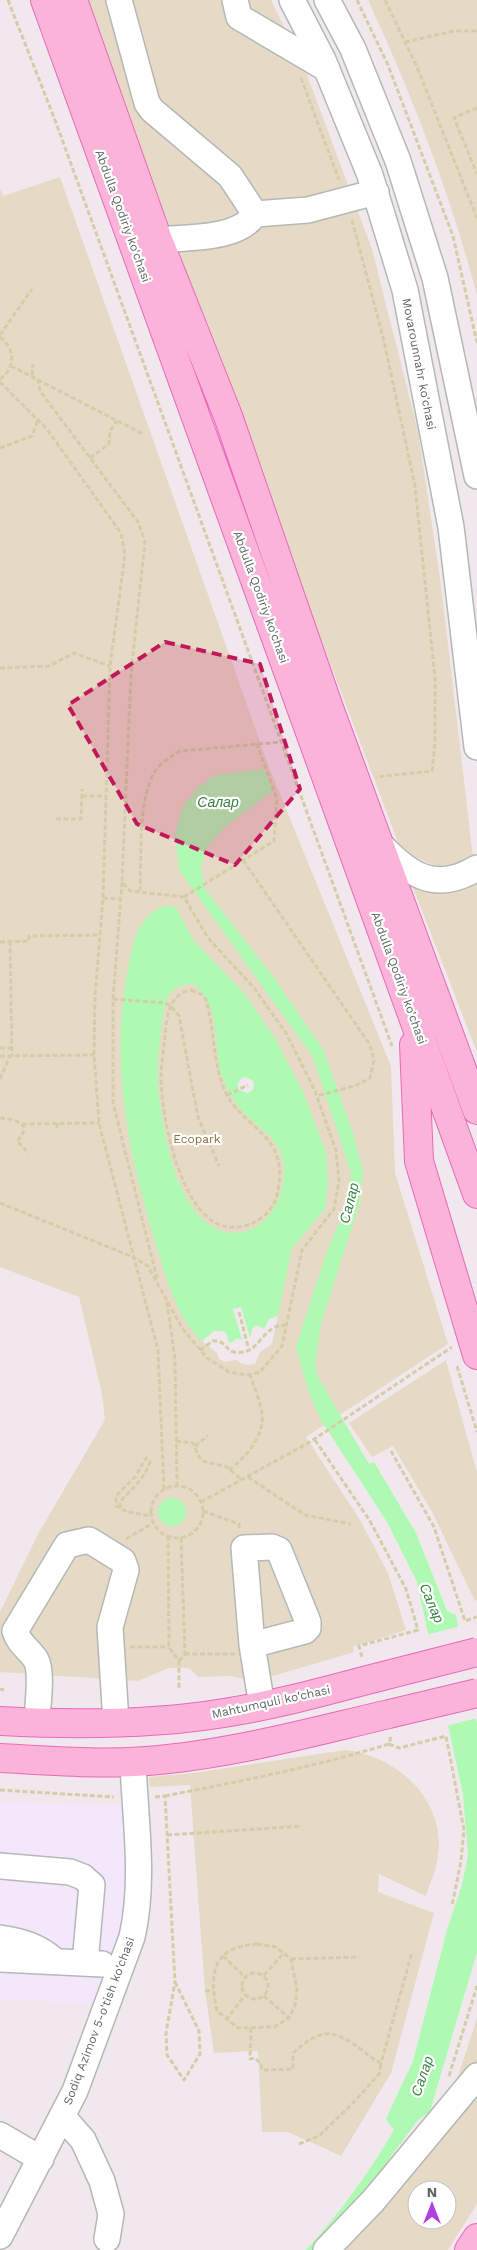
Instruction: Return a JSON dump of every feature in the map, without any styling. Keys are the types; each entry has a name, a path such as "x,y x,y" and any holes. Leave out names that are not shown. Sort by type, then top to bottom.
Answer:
{"main road":[{"name":"Abdulla Qodiriy ko'chasi","path":"45,0 317,712 357,792 379,843 477,1110"},
{"name":"Abdulla Qodiriy ko'chasi","path":"72,0 158,240 228,416 317,712"},
{"name":"Abdulla Qodiriy ko'chasi","path":"357,792 406,997 477,1194"},
{"path":"406,997 416,1053 419,1160 464,1351"},
{"name":"Mahtumquli ko'chasi","path":"0,1721 37,1723 116,1722 185,1718 262,1706 477,1652"},
{"path":"0,1758 132,1762 213,1753 391,1723 477,1693"},
{"path":"469,2250 477,2238"}],"street":[{"path":"119,0 147,103 152,110 230,176 255,214"},
{"path":"235,0 240,17 327,69"},
{"name":"Movarounnahr ko'chasi","path":"292,0 327,69 376,192 405,290 450,527 477,747"},
{"path":"327,0 353,49 401,170 435,278 477,476"},
{"path":"255,214 308,210 376,192"},
{"path":"158,240 227,233 238,230 250,221 255,214"},
{"path":"379,843 409,872 426,878 454,878 477,868"},
{"path":"37,1723 39,1675 36,1660 17,1638 15,1631 67,1545 89,1540 123,1561 126,1570 111,1621 116,1722"},
{"path":"252,1650 305,1631 308,1628 308,1622 279,1550 272,1547 244,1548 252,1650 262,1706"},
{"name":"Sodiq Azimov 5-o'tish ko'chasi","path":"0,2236 75,2091 132,1938 136,1919 138,1889 132,1762"},
{"path":"0,1866 70,1872 83,1877 92,1885 85,1963"},
{"path":"0,1938 22,1941 43,1950 56,1962"},
{"path":"0,1959 122,1964"},
{"path":"326,2250 373,2201 477,2076"},
{"path":"62,2116 83,2140 102,2181 111,2214 107,2239"},
{"path":"0,2135 41,2159"}],"path":[{"path":"8,0 55,120 393,1049"},
{"path":"356,0 388,65 453,236 477,343"},
{"path":"385,0 405,42 477,218"},
{"path":"405,42 454,30 477,31"},
{"path":"289,46 347,201 384,341 415,486 436,678 436,744 432,770 357,792"},
{"path":"477,108 454,118 477,174"},
{"path":"32,288 0,336 12,352 11,366 0,380 38,420 121,532 125,555 110,666 103,898 95,997 94,1055 98,1122 158,1350 164,1490"},
{"path":"32,376 33,364"},
{"path":"11,366 143,434"},
{"path":"38,379 40,391 138,522 145,541 131,674 122,882 112,999 113,1103 158,1284"},
{"path":"0,448 32,436 38,420"},
{"path":"90,458 109,444 110,432 118,420"},
{"path":"0,668 49,666 74,653 110,666"},
{"path":"140,891 144,804 148,786 156,769 180,751 281,742"},
{"path":"122,882 130,891 184,897 192,890 274,841 277,799 258,744"},
{"path":"56,819 81,819 82,789"},
{"path":"82,796 106,796"},
{"path":"244,860 370,1045 374,1061 370,1078 356,1085 317,1096"},
{"path":"0,1203 133,1257 148,1266 182,1328 206,1358 229,1372 250,1375 260,1372 282,1346 302,1250 334,1209 339,1180 336,1151 317,1096 286,1033 254,988 208,938 184,897"},
{"path":"103,898 120,899"},
{"path":"0,942 29,941 29,936 100,935"},
{"path":"0,1079 11,1056 12,1048 10,941"},
{"path":"184,991 196,991 206,1000 216,1067 227,1095 237,1110 260,1130 276,1150 280,1175 277,1195 272,1208 255,1222 234,1227 218,1225 205,1216 192,1200 181,1174 169,1133 161,1077 171,1006 184,991"},
{"path":"112,999 165,1003 171,1006 179,1016 198,1117 219,1166"},
{"path":"0,1048 12,1048"},
{"path":"0,1056 94,1055"},
{"path":"227,1095 248,1085"},
{"path":"24,1117 25,1129 17,1142 23,1146 28,1154"},
{"path":"63,1117 64,1122"},
{"path":"0,1118 12,1119 23,1123 98,1122"},
{"path":"56,1123 56,1131"},
{"path":"166,1299 175,1360 177,1486"},
{"path":"239,1312 248,1350"},
{"path":"200,1350 213,1341 218,1341 233,1352 248,1350 257,1345 270,1329 277,1325 286,1325"},
{"path":"449,1338 464,1351 477,1432"},
{"path":"201,1502 315,1440 464,1351"},
{"path":"230,1470 249,1451 260,1426 262,1414 250,1375"},
{"path":"195,1446 208,1436"},
{"path":"315,1440 370,1521 406,1588 418,1630 359,1646 362,1657"},
{"path":"176,1441 191,1442 203,1461 214,1465 223,1465 242,1480"},
{"path":"391,1452 434,1527 464,1621 477,1617"},
{"path":"120,1508 120,1502 138,1484 145,1470 150,1466 150,1462 146,1458 135,1476 116,1496 116,1506 127,1512 151,1516"},
{"path":"248,1477 305,1515 351,1524"},
{"path":"177,1486 189,1489 201,1502 203,1518 195,1532 181,1538 168,1536 162,1533 153,1523 151,1516 152,1504 164,1490 177,1486"},
{"path":"203,1511 239,1524 244,1548"},
{"path":"111,1554 116,1546 153,1523"},
{"path":"168,1536 169,1647 178,1661 178,1690"},
{"path":"181,1538 185,1654"},
{"path":"112,1646 169,1647"},
{"path":"178,1661 185,1654 252,1650"},
{"path":"389,1744 391,1723"},
{"path":"0,1790 134,1798 164,1796 282,1774 389,1744 399,1748 446,1736 464,1830 461,1861 452,1906"},
{"path":"164,1796 175,1982 166,2033 167,2055 184,2080 200,2054 199,2031 175,1982"},
{"path":"167,1835 302,1826"},
{"path":"247,1945 276,1947 291,1959 297,1990 295,2006 289,2018 274,2027 251,2028 238,2028 226,2020 217,2011 213,1990 215,1965 223,1956 247,1945"},
{"path":"299,2144 319,2136 355,2102 379,2074 412,1952"},
{"path":"264,1975 284,1953"},
{"path":"223,1956 245,1976"},
{"path":"291,1959 359,1957"},
{"path":"245,1995 242,1984 245,1976 252,1973 264,1975"},
{"path":"245,1995 256,1999 264,1996 269,1986 264,1975"},
{"path":"205,1992 213,1990"},
{"path":"226,2020 245,1995"},
{"path":"264,1996 289,2018"},
{"path":"251,2028 250,2059 255,2058 261,2064 262,2070 293,2069 293,2053 306,2042 321,2034 342,2036 381,2063"}],"highlighted area":[{"path":"165,642 260,664 300,789 235,865 137,824 68,705"}],"shaded area":[{"path":"0,1802 128,1806 129,1919 101,2004 0,1999"}],"green space":[{"path":"81,0 271,0 307,75 372,249 418,431 441,585 473,857 459,864 444,867 430,864 399,845"},
{"path":"368,0 477,0 477,295 455,219 429,145 400,72"},
{"name":"Ecopark","path":"60,177 269,767 391,1066 395,1173 448,1344 306,1437 360,1520 388,1573 406,1630 353,1647 354,1652 256,1681 229,1676 198,1677 189,1668 169,1668 138,1681 0,1672 0,1612 39,1532 105,1420 102,1394 79,1297 0,1267 0,189 3,196"},
{"path":"408,875 465,886 477,883 477,1052"},
{"path":"446,1360 477,1473 477,1600 475,1601 431,1510 393,1446 372,1457 349,1423"},
{"path":"345,1750 383,1761 399,1771 414,1784 426,1799 434,1817 438,1835 438,1855 435,1871 426,1896 379,1874 378,1892 434,1913 391,2073 341,2156 288,2132 262,2132 258,2051 214,2053 205,1991 190,1785 150,1787 149,1777 193,1773"},
{"path":"477,2018 477,2204 448,2250 343,2250 456,2082"}],"water":[{"name":"Салар","path":"264,769 273,790 224,828 205,850 201,868 205,889 275,979 324,1051 353,1133 363,1171 360,1202 321,1323 315,1365 318,1377 369,1464 374,1462 416,1533 447,1611 456,1615 477,1724 477,1952 430,2111 417,2121 340,2226 319,2250 306,2250 331,2222 353,2192 394,2130 386,2119 413,2061 447,1930 462,1885 468,1855 463,1794 417,1582 387,1522 321,1420 309,1393 296,1347 326,1254 348,1201 351,1173 313,1057 179,870 175,834 183,806 199,786 216,775"},
{"path":"163,906 173,906 178,911 194,941 244,993 275,1038 304,1094 326,1153 328,1181 325,1209 292,1248 272,1344 260,1352 255,1364 240,1363 236,1359 225,1362 205,1344 183,1318 165,1274 136,1169 124,1103 121,1069 123,1003 134,940 141,925","holes":["193,984 203,993 213,1016 220,1068 224,1081 239,1107 277,1144 284,1165 284,1181 274,1209 264,1221 252,1229 238,1233 222,1231 206,1222 193,1208 174,1169 163,1125 158,1086 158,1058 165,1004 172,991 179,986"]},
{"path":"172,1498 182,1502 186,1512 182,1522 172,1526 162,1522 158,1512 162,1502"}],"pier":[{"path":"246,1077 252,1080 254,1084 253,1090 248,1093 239,1090 231,1094 238,1089 238,1083 242,1078"},
{"path":"241,1307 250,1338 252,1329 256,1325 264,1329 269,1319 278,1316 272,1344 260,1352 255,1364 242,1364 236,1360 225,1362 219,1359 217,1353 202,1341 214,1331 224,1331 228,1341 231,1343 238,1338 242,1340 233,1309"},
{"path":"461,1626 477,1718 446,1726 426,1635"}]}
